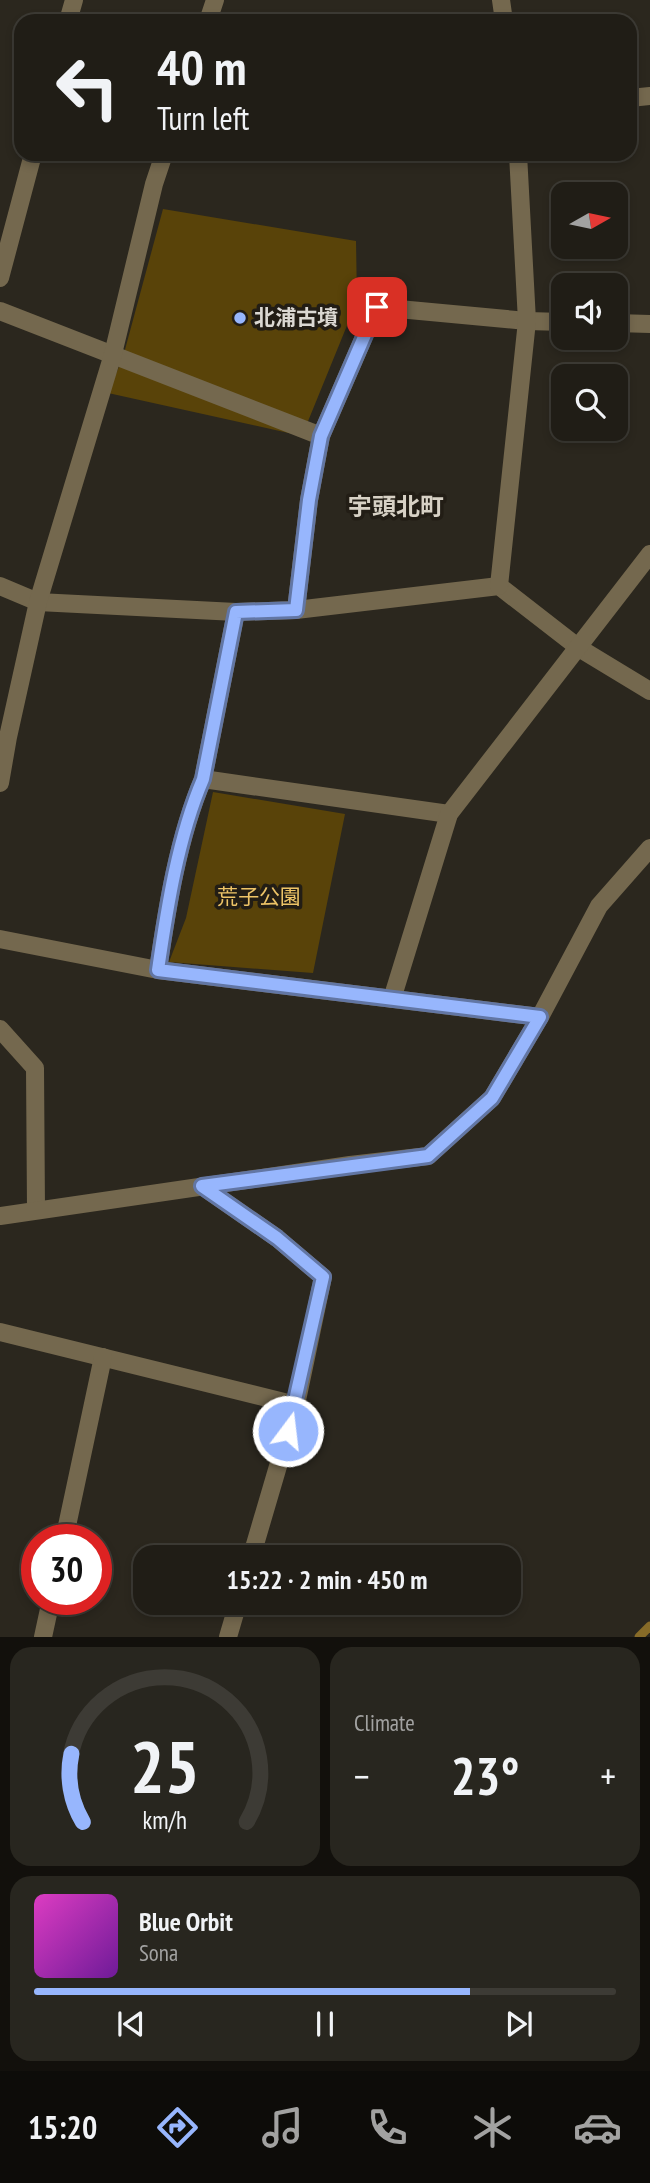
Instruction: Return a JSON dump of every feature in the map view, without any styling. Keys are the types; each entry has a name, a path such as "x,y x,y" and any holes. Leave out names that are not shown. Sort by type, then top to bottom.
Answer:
{"street":[{"path":"0,278 31,161"},
{"path":"0,783 38,602 113,354 162,161"},
{"path":"499,586 527,321 518,161"},
{"path":"296,610 309,500 321,436 377,307 551,322"},
{"path":"0,311 321,436"},
{"path":"628,323 650,324"},
{"path":"392,999 449,814 650,554"},
{"path":"0,586 38,602 236,612 296,610 499,586 579,648 650,691"},
{"path":"158,970 166,918 192,804 203,779 236,612"},
{"path":"203,779 449,814"},
{"path":"0,1216 428,1156 492,1098 540,1017 598,906 650,848"},
{"path":"0,939 158,970 540,1017"},
{"path":"0,1029 35,1068 36,1210"},
{"path":"202,1186 277,1238 323,1277 296,1405 255,1545"},
{"path":"0,1332 296,1405"},
{"path":"67,1524 103,1357"},
{"path":"43,1637 48,1615"},
{"path":"228,1637 234,1615"}],"green space":[{"path":"163,209 356,241 357,301 302,436 108,393 123,357"},
{"name":"荒子公園","path":"213,792 345,814 313,973 169,962 186,918"}],"waterway":[{"path":"639,1637 650,1626"}],"place":[{"name":"北浦古墳","path":"240,318"}],"district":[{"name":"宇頭北町","path":"396,507"}],"route":[{"path":"288,1431 323,1277 277,1238 202,1186 428,1156 492,1098 540,1017 158,970 166,918 192,804 203,779 236,612 296,610 309,500 321,436 377,307"}]}
